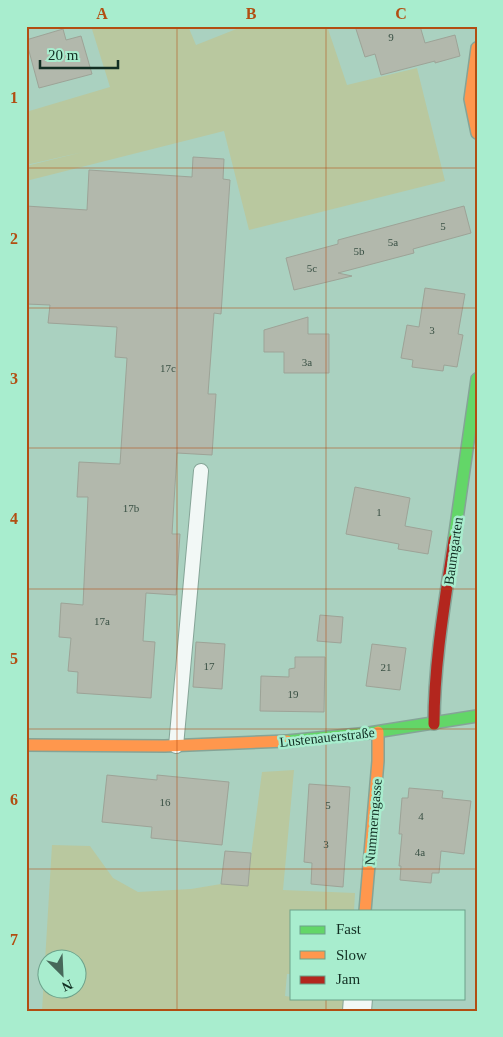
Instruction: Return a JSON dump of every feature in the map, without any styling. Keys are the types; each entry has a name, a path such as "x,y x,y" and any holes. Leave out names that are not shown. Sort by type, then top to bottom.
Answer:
{"street":[{"path":"477,48 470,99 477,133"},
{"name":"Baumgarten","path":"434,724 434,700 443,617 477,379"},
{"name":"Lustenauerstraße","path":"26,745 176,746 261,743 378,732 477,716"},
{"name":"Nummerngasse","path":"365,910 378,762 378,732"}],"lane":[{"path":"176,746 201,471"}],"green space":[{"path":"91,26 188,26 196,45 244,26 327,26 347,85 417,68 445,181 249,230 224,131 26,181 26,166 83,152 26,165 26,112 110,87"},
{"path":"294,770 283,890 355,893 354,910 290,910 290,974 287,974 285,996 290,997 290,1000 348,1000 348,1011 42,1011 43,1000 88,1000 88,950 46,950 52,845 90,846 113,878 138,892 191,889 221,884 247,886 262,772"}],"building":[{"path":"355,26 420,26 425,43 455,35 460,56 381,75 375,54 365,57"},
{"path":"63,29 66,40 81,36 92,74 39,88 26,40"},
{"path":"193,157 224,159 223,179 230,180 221,314 214,313 208,394 216,394 212,455 177,453 172,534 180,534 176,595 146,593 143,641 155,642 151,698 77,693 78,672 68,671 71,638 59,637 61,603 83,605 88,497 77,497 79,462 120,464 127,358 115,357 117,327 48,323 50,305 26,304 26,206 87,210 89,170 192,177"},
{"path":"464,206 471,233 413,249 414,253 338,273 352,276 294,290 286,258 338,244 338,240"},
{"path":"425,288 465,294 458,334 463,335 457,367 444,365 443,371 412,367 413,360 401,358 407,325 419,327"},
{"path":"308,317 308,334 329,334 329,373 284,373 284,352 264,352 264,330"},
{"path":"355,487 410,498 405,526 432,531 428,554 398,549 399,544 346,534"},
{"path":"320,615 343,617 341,643 317,641"},
{"path":"196,642 225,644 222,689 193,687"},
{"path":"372,644 406,648 400,690 366,686"},
{"path":"295,657 325,657 324,712 260,711 261,676 289,677 289,669 295,668"},
{"path":"107,775 157,780 157,775 229,782 222,845 151,838 152,827 102,822"},
{"path":"309,784 350,787 343,887 311,884 312,863 304,862"},
{"path":"409,788 443,791 442,798 471,801 464,854 441,851 439,873 432,873 431,883 400,880 401,866 399,866 402,834 399,834 402,798 408,798"},
{"path":"225,851 251,853 248,886 221,884"}],"traffic: fast":[{"path":"454,540 477,379"},
{"path":"287,741 369,733 477,716"}],"traffic: slow":[{"path":"477,48 470,99 477,133"},
{"path":"365,910 378,761 378,732"},
{"path":"26,745 165,746 287,741"}],"traffic: jam":[{"path":"434,724 438,655 454,540"}]}
